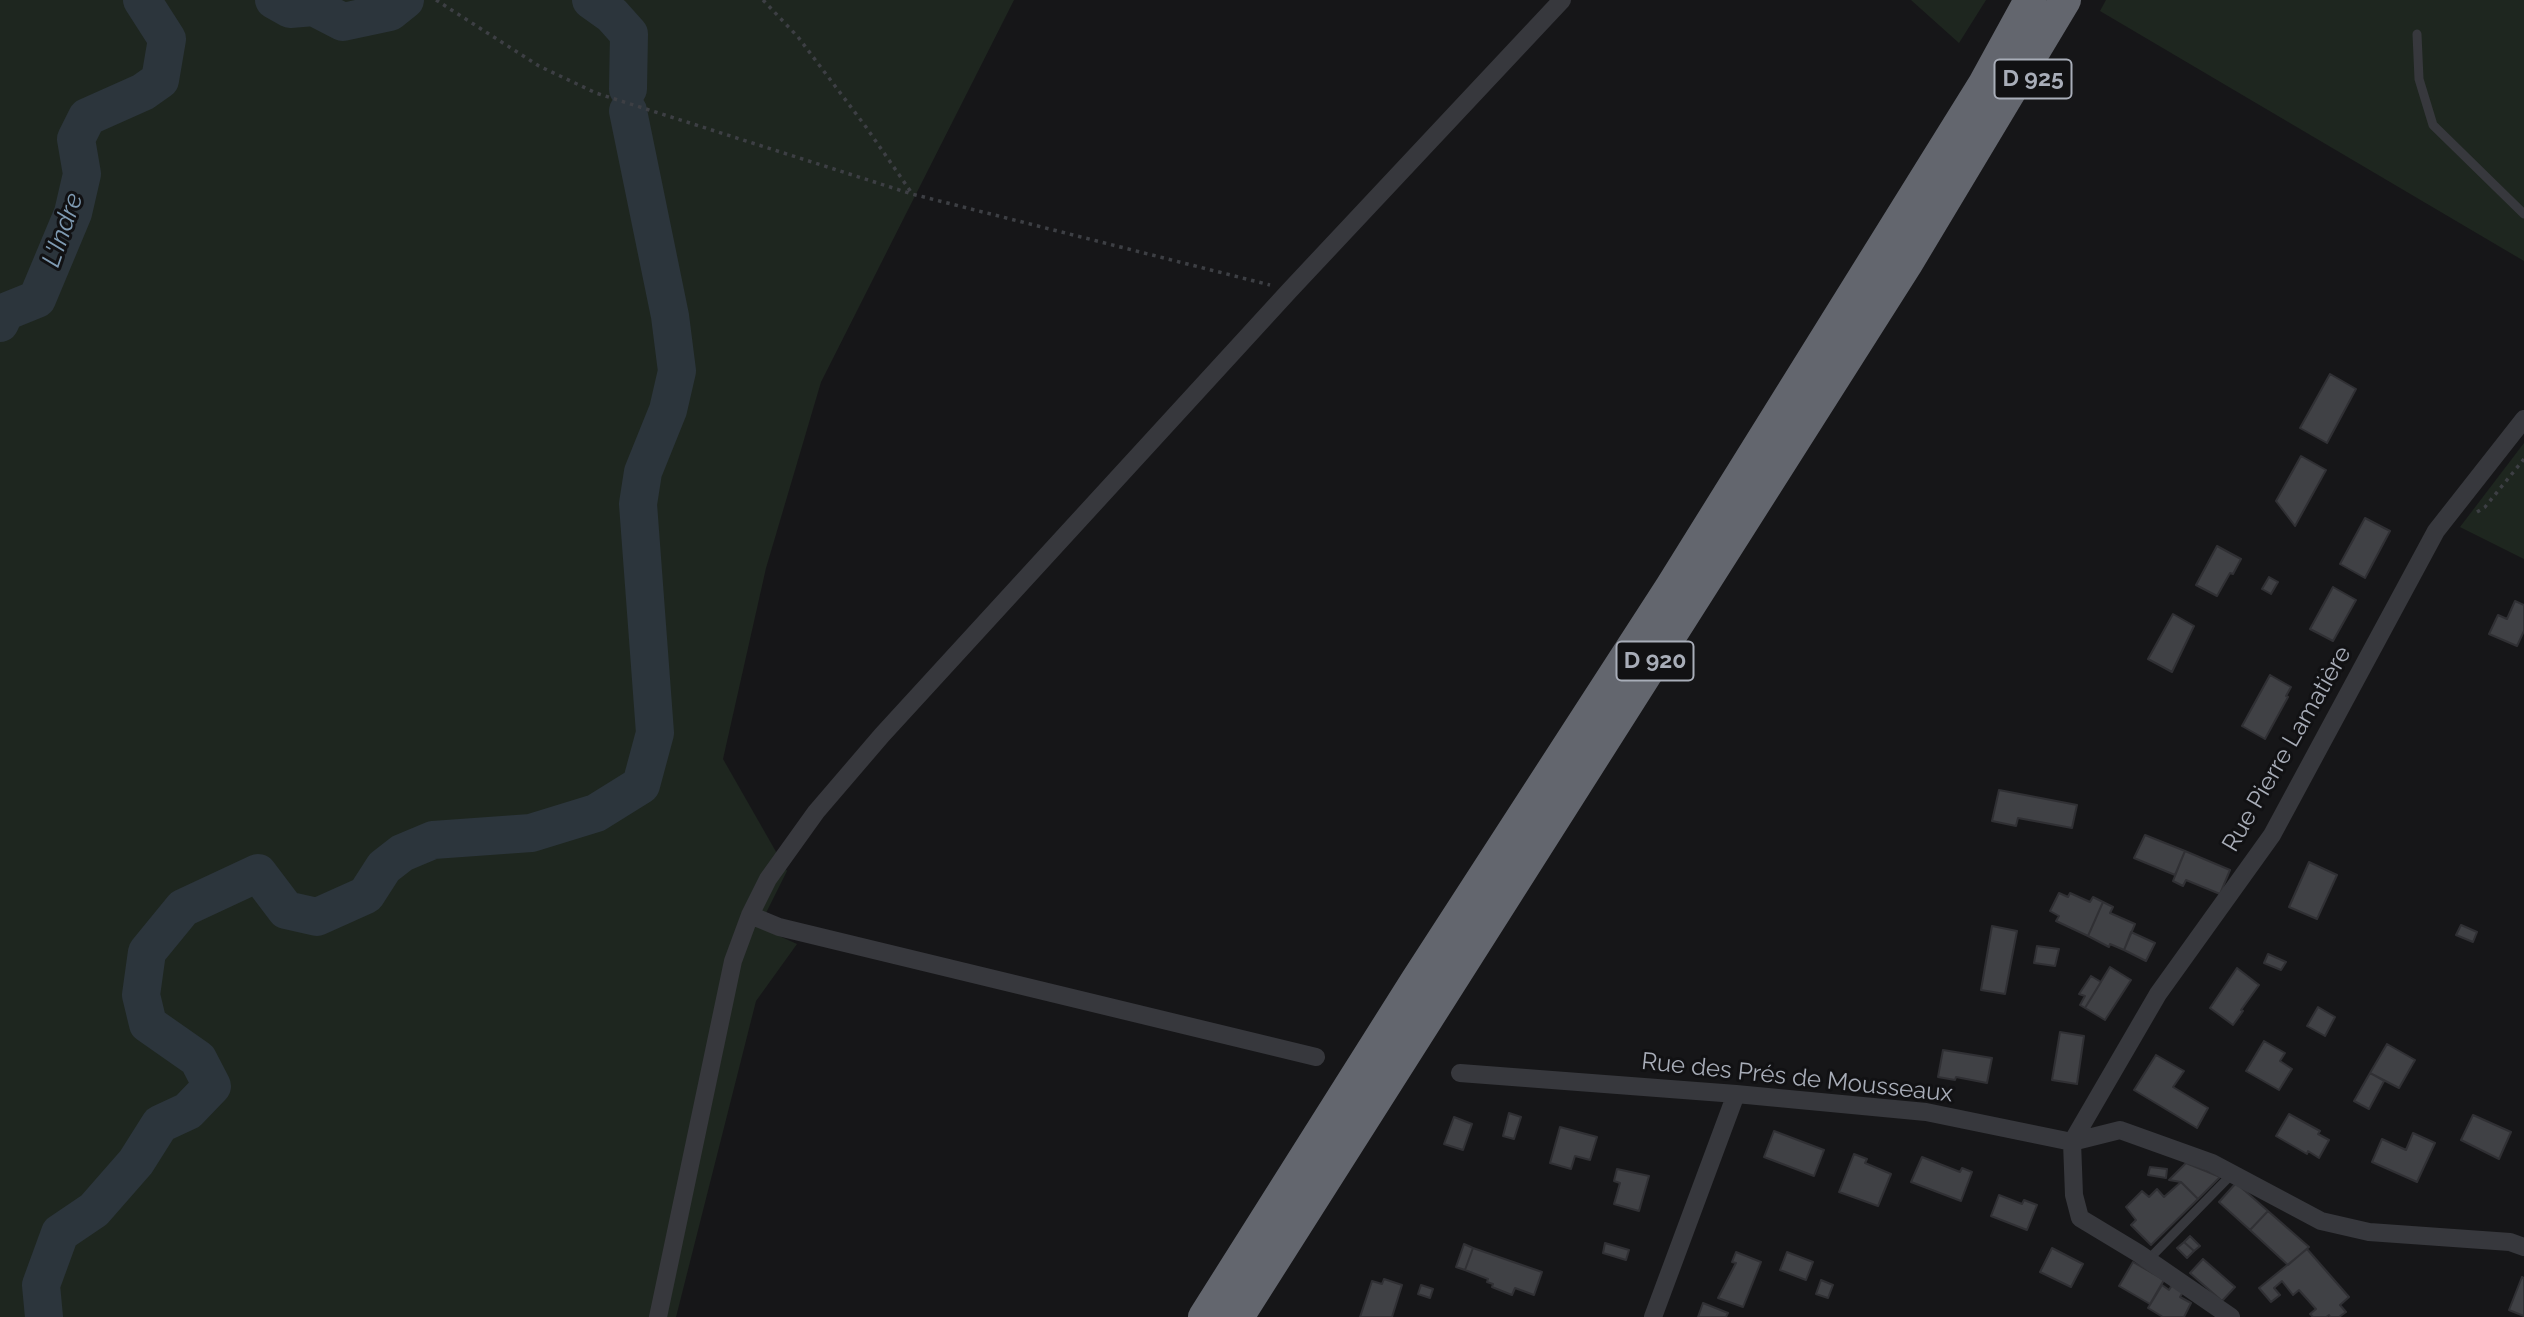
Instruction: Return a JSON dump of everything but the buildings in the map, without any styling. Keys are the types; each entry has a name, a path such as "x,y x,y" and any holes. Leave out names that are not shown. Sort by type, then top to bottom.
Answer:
{"highway":[{"name":"D 920","path":"1205,1317 1416,981 1678,576 1984,83 2030,0"},
{"name":"D 920","path":"1238,1317 1906,265 2065,0"},
{"name":"D 925","path":"1974,152 2038,72 2083,0"}],"street":[{"path":"658,1317 733,961 750,915 768,879 816,812 874,744 1290,290 1562,0"},
{"name":"Rue Pierre Lamatière","path":"2072,1142 2158,994 2272,835 2436,531 2524,419"},
{"path":"750,915 779,927 1316,1057"},
{"name":"Rue des Prés de Mousseaux","path":"1460,1073 1926,1112 2072,1142 2120,1130 2212,1163 2321,1221 2369,1232 2510,1242 2524,1247"},
{"path":"1653,1317 1736,1094"},
{"path":"2072,1142 2074,1195 2080,1218 2148,1260 2231,1317"}],"lane":[{"path":"2417,34 2419,79 2432,125 2524,214"},
{"path":"2148,1260 2232,1174"}],"path":[{"path":"436,0 539,66 596,93 912,194 1290,290"},
{"path":"763,0 813,57 912,194"}],"shaded area":[{"path":"0,0 1014,0 821,382 766,568 723,759 787,871 759,927 797,944 756,1001 676,1317 0,1317"},
{"path":"1911,0 1986,0 1959,43"},
{"path":"2106,0 2524,0 2524,261 2100,11"},
{"path":"2524,443 2524,559 2460,527"}],"waterway":[{"name":"L'Indre","path":"0,323 5,312 37,299 73,213 82,174 76,139 87,117 143,92 160,80 167,39 142,0"},
{"name":"L'Indre","path":"274,0 290,9 314,7 343,22 390,12 405,0"},
{"path":"591,0 612,15 629,34 628,89"},
{"path":"44,1317 41,1285 60,1233 94,1210 136,1162 160,1124 188,1111 212,1086 198,1059 148,1024 141,995 147,952 183,908 258,873 286,910 317,917 366,895 384,867 402,853 433,840 531,833 596,813 641,785 655,733 638,504 643,472 668,410 677,371 670,316 628,111"}]}
